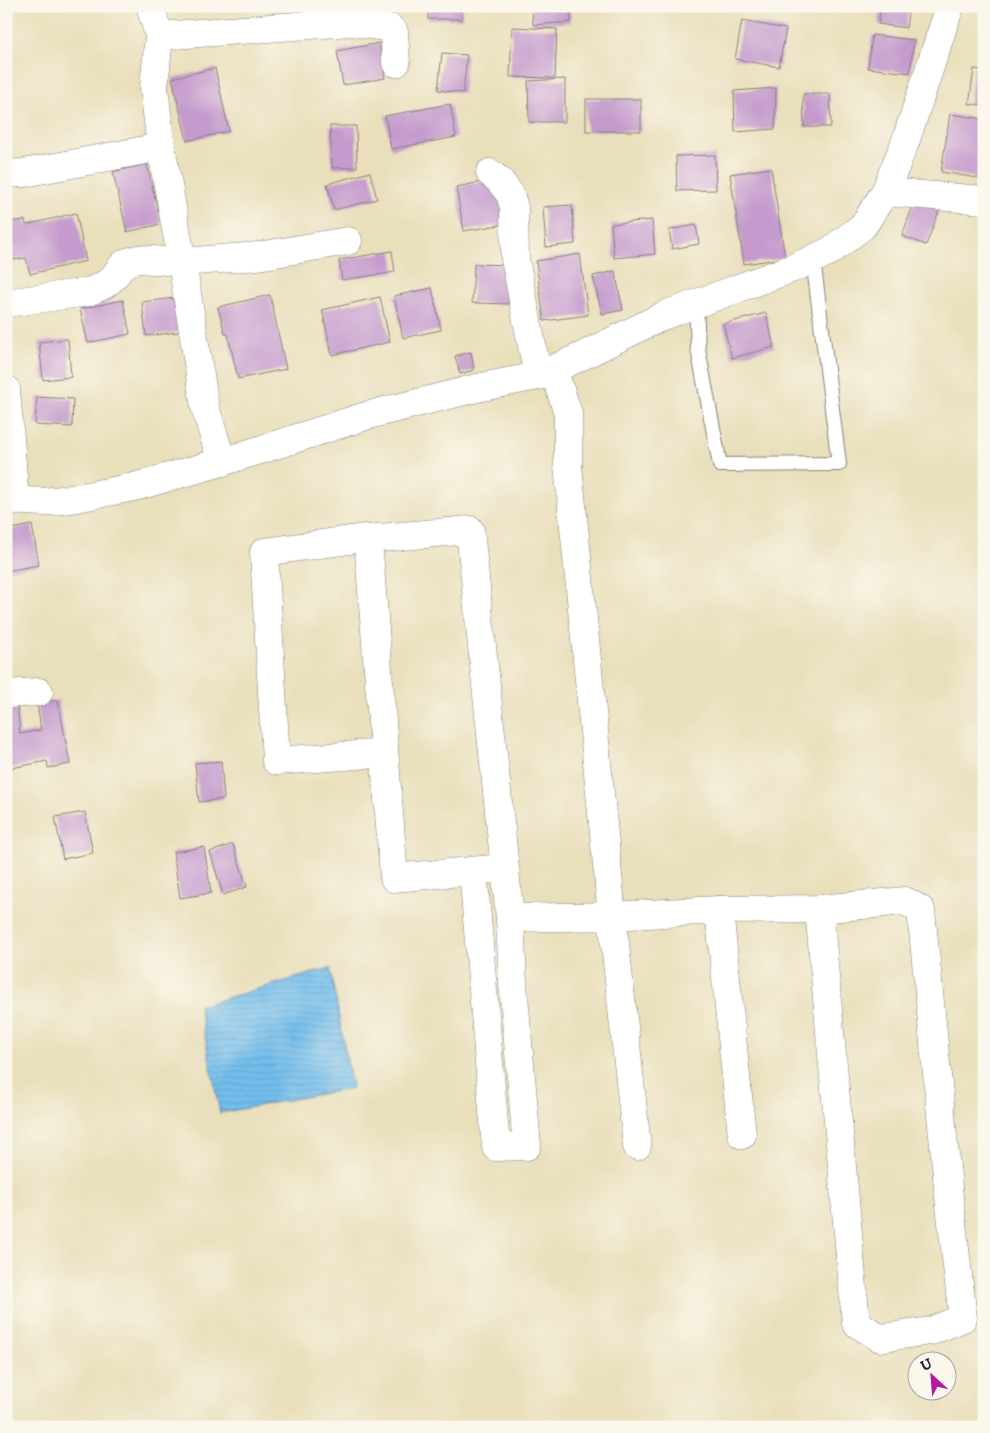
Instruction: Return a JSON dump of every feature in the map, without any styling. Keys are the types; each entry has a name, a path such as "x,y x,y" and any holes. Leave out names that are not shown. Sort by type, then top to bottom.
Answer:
{"street":[{"path":"6,389 11,501 44,502 71,499 134,486 222,462 369,415 546,372 665,315 814,259 830,251 863,226 885,192 906,140 950,6"},
{"path":"222,462 205,407 182,262 161,147 154,87 155,24 351,22 390,28 394,32 396,63"},
{"path":"6,174 24,173 161,147"},
{"path":"490,173 499,180 510,194 514,207 515,260 546,372 568,413 568,465 612,916 638,1146"},
{"path":"885,192 984,200"},
{"path":"6,303 88,292 104,285 127,262 138,259 182,262 258,256 348,241"},
{"path":"384,754 276,761 264,552 364,538 470,530 510,918 513,984 527,1146 496,1147 472,870"},
{"path":"368,539 394,878 504,868"},
{"path":"6,694 39,692"},
{"path":"510,918 612,916 718,910 819,909 905,901 921,910 949,1197 964,1318 931,1331 880,1338 856,1323 819,909"},
{"path":"718,910 742,1135"}],"lane":[{"path":"696,303 698,349 720,465 839,464 814,259"}],"water":[{"path":"330,968 352,1088 220,1113 199,1006"}],"building":[{"path":"428,6 462,6 462,19 428,19"},
{"path":"532,6 570,6 571,22 533,25"},
{"path":"881,6 909,6 906,28 878,24"},
{"path":"742,21 786,29 779,67 735,59"},
{"path":"512,27 557,29 555,78 510,77"},
{"path":"872,35 914,40 910,73 868,68"},
{"path":"379,43 385,78 343,85 337,51"},
{"path":"442,53 467,55 463,93 438,90"},
{"path":"215,68 229,131 187,141 172,78"},
{"path":"974,69 984,70 984,105 969,104"},
{"path":"565,79 565,122 529,122 528,81"},
{"path":"776,88 775,129 735,132 734,91"},
{"path":"803,94 830,94 831,127 804,127"},
{"path":"586,99 641,99 641,131 586,131"},
{"path":"450,104 456,137 391,149 385,116"},
{"path":"950,114 984,119 984,179 941,172"},
{"path":"330,126 356,126 357,167 332,168"},
{"path":"715,155 716,190 677,191 676,156"},
{"path":"147,164 161,224 127,232 113,172"},
{"path":"771,168 785,258 744,264 730,174"},
{"path":"370,172 377,199 334,210 327,184"},
{"path":"497,179 505,224 464,231 456,187"},
{"path":"916,197 941,206 926,245 902,236"},
{"path":"572,205 575,244 546,247 543,207"},
{"path":"76,213 86,261 30,274 26,258 6,261 6,222 25,220 26,225"},
{"path":"652,220 655,254 614,258 611,224"},
{"path":"696,225 699,244 672,249 669,230"},
{"path":"392,251 395,272 342,280 339,260"},
{"path":"580,254 588,315 544,321 536,261"},
{"path":"474,264 515,265 513,304 472,303"},
{"path":"615,271 623,310 602,314 593,276"},
{"path":"432,288 441,330 403,338 394,296"},
{"path":"270,295 286,369 238,379 228,334 225,334 218,307"},
{"path":"183,297 186,331 146,336 142,302"},
{"path":"380,297 390,342 332,355 322,310"},
{"path":"123,300 130,334 88,343 80,309"},
{"path":"766,313 774,347 732,358 723,324"},
{"path":"68,339 71,377 43,380 39,342"},
{"path":"471,352 474,370 460,374 455,356"},
{"path":"37,397 73,399 72,427 35,425"},
{"path":"32,525 39,565 6,571 6,530"},
{"path":"58,700 70,764 48,768 47,761 11,768 11,764 6,764 6,705 17,704 20,734 41,730 37,703"},
{"path":"221,761 224,799 199,802 195,763"},
{"path":"85,812 93,853 63,859 55,817"},
{"path":"233,844 247,887 223,895 210,852"},
{"path":"204,847 211,893 180,898 173,852"}]}
